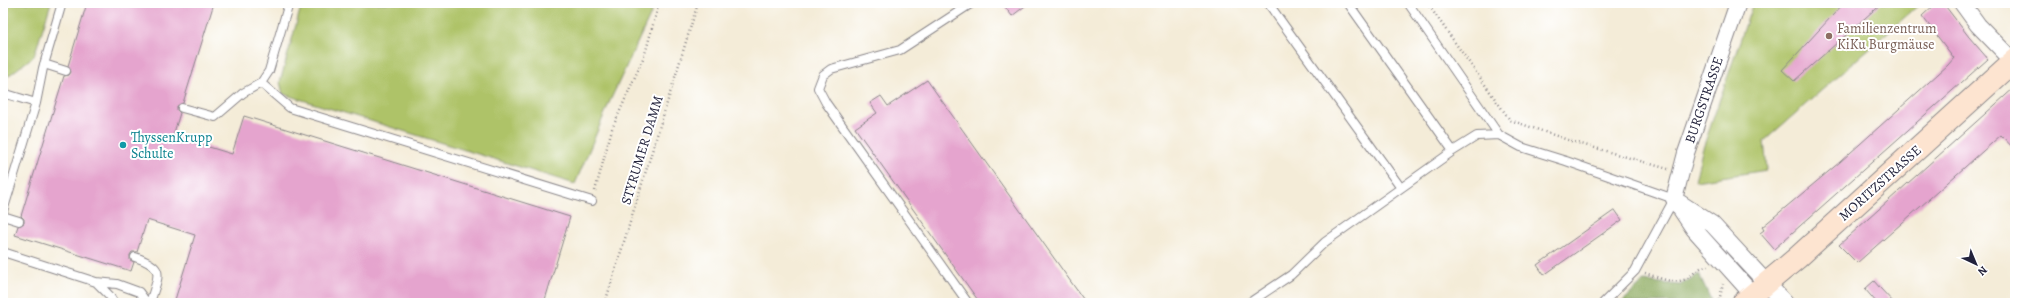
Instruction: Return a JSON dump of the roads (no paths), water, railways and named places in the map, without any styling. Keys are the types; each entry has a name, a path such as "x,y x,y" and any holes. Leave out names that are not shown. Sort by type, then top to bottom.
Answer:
{"main road":[{"name":"MORITZSTRASSE","path":"1754,294 1797,258 2014,62"}],"street":[{"name":"BURGSTRASSE","path":"1674,199 1681,172 1738,3"},
{"path":"1962,3 1978,25 2014,62"},
{"path":"1674,199 1712,224 1754,294"},
{"path":"1674,199 1723,268 1754,294 1785,303"}],"lane":[{"path":"3,211 36,103 44,64 62,3"},
{"path":"182,108 215,117 243,93 261,83 269,71 289,3"},
{"path":"968,303 826,103 818,88 820,79 831,69 900,50 972,3"},
{"path":"1268,3 1401,188"},
{"path":"1348,3 1453,151"},
{"path":"1408,3 1499,136"},
{"path":"44,64 66,71"},
{"path":"261,83 290,108 592,201"},
{"path":"3,93 36,103"},
{"path":"1249,303 1292,275 1325,242 1453,151 1477,136 1499,136 1521,147 1566,161 1674,199 1635,270 1603,303"},
{"path":"3,216 19,221"},
{"path":"3,252 96,282 116,284 139,292 147,303"},
{"path":"135,257 150,262 157,268 158,273 150,303"},
{"path":"96,282 110,295 114,303"}],"place":[{"name":"Familienzentrum KiKu Burgmäuse","path":"1829,36"},
{"name":"ThyssenKrupp Schulte","path":"123,145"}]}
